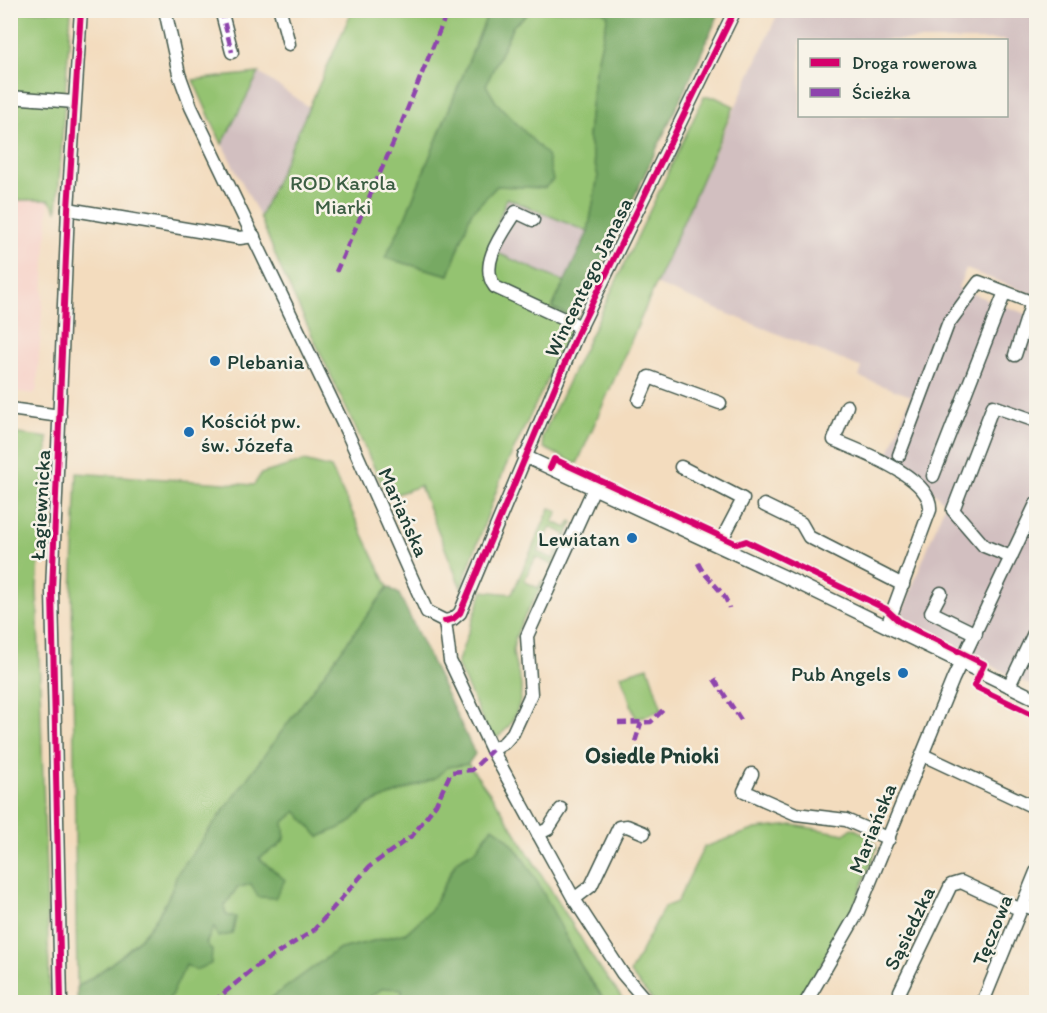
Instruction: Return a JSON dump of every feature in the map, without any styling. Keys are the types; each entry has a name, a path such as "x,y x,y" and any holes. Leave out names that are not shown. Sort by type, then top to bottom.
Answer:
{"street":[{"name":"Łagiewnicka","path":"61,1002 51,618 68,208 81,10"},
{"name":"Mariańska","path":"165,10 179,74 191,107 347,432 427,612 445,621"},
{"path":"221,10 232,52"},
{"path":"280,10 289,44"},
{"name":"Wincentego Janasa","path":"445,621 453,620 460,613 524,456 581,327 735,10"},
{"path":"10,97 74,102"},
{"path":"68,208 240,238 254,236"},
{"path":"533,220 516,212 488,267 490,281 495,287 581,327"},
{"path":"899,455 948,324 980,282 1034,303 1015,355"},
{"path":"933,476 1005,292"},
{"path":"639,400 649,377 720,403"},
{"path":"848,406 834,440 890,466 925,491 931,500 930,510 887,626"},
{"path":"1011,557 984,546 953,510 993,406 1036,421"},
{"path":"10,409 60,416"},
{"path":"524,456 719,545 1036,699"},
{"path":"681,467 743,499 719,545"},
{"path":"492,750 513,733 531,694 527,636 594,488"},
{"name":"Mariańska","path":"806,1002 857,914 962,663 1036,504"},
{"path":"764,505 801,524 809,537 903,585"},
{"path":"941,593 931,612 976,634"},
{"path":"445,621 450,661 492,750 574,899 616,965 646,1002"},
{"path":"1009,686 1036,629"},
{"path":"923,755 1036,808"},
{"path":"752,774 744,791 796,814 846,820 889,839"},
{"path":"538,834 548,829 561,809"},
{"path":"574,899 591,886 619,827 627,826 644,833"},
{"name":"Tęczowa","path":"983,1002 1036,872"},
{"name":"Sąsiedzka","path":"900,992 951,885 961,882 1022,907 1036,910"}],"shaded area":[{"path":"779,11 1036,11 1036,296 966,269 958,288 1036,318 1036,688 899,620 945,504 920,477 887,458 911,396 859,377 862,368 655,284"},
{"path":"259,73 309,107 260,217 222,144"},
{"path":"507,198 588,232 564,282 488,249"},
{"path":"11,200 49,200 37,389 34,394 11,391"}],"green space":[{"path":"19,11 71,11 57,211 49,200 11,200 10,98"},
{"name":"ROD Karola Miarki","path":"352,11 489,11 404,220 385,258 449,275 471,213 497,186 544,188 486,85 513,26 531,11 601,11 608,15 594,76 588,137 598,176 588,232 507,198 488,249 564,282 552,308 577,318 504,470 461,588 420,486 388,497 280,267 260,217"},
{"path":"489,11 531,11 513,26 486,85 496,102 547,155 553,180 544,188 497,186 471,213 449,275 385,258 404,220"},
{"path":"601,11 720,11 577,318 552,308 588,232 598,176 588,137 594,76 608,15"},
{"path":"259,73 222,144 193,80"},
{"path":"704,97 715,97 734,106 577,464 544,448 542,437"},
{"path":"11,433 48,438 37,588 50,1002 11,1002"},
{"path":"304,461 331,468 388,587 177,874 162,910 151,925 124,953 77,987 72,594 77,473 254,485 261,474"},
{"path":"550,508 558,512 553,522 567,528 571,521 573,522 564,542 565,534 551,527 538,552 553,559 557,551 559,552 553,565 536,557 524,581 538,588 542,581 544,582 514,641 513,654 521,686 518,709 507,728 496,738 490,736 457,664 483,591 512,594"},
{"path":"388,587 399,594 475,754 468,764 448,767 435,778 369,804 348,824 319,837 296,811 283,823 285,838 278,846 259,858 285,880 275,898 258,897 251,884 237,888 224,907 226,915 236,917 232,934 218,937 214,927 206,943 212,950 211,964 195,970 186,965 168,1002 77,1002 77,987 124,953 151,925 162,910 177,874"},
{"path":"648,667 662,710 636,719 621,675"},
{"path":"468,764 499,806 596,963 625,1002 606,1002 581,966 565,934 476,850 456,861 431,910 406,933 337,950 266,1002 168,1002 186,965 206,944 214,926 226,915 224,907 237,888 251,884 259,858 285,839 283,823 297,811 319,837 348,824 369,804 435,778 448,767"},
{"path":"793,825 845,834 852,828 873,838 877,848 854,906 800,1002 654,1002 630,973 664,907 677,902 704,847 756,829"},
{"path":"492,827 505,836 530,869 582,967 606,1002 401,1002 402,989 383,988 363,1002 266,1002 337,950 406,933 431,910 457,861 476,850"},
{"path":"383,988 402,989 401,1002 363,1002"}],"marked path":[{"path":"221,10 232,52"},
{"path":"336,272 395,139 448,10"},
{"path":"698,563 724,596 729,608"},
{"path":"714,679 741,720"},
{"path":"618,723 651,722 664,709"},
{"path":"635,742 641,723"},
{"path":"213,1002 258,965 313,931 369,867 413,835 436,804 451,772 472,770 492,750"}],"cycle path":[{"path":"61,1002 52,591 68,209 81,10"},
{"path":"445,621 453,619 460,613 578,332 735,10"},
{"path":"550,468 554,459 737,544 746,541 886,609 900,622 984,664 974,686 1036,716"}],"place":[{"name":"Plebania","path":"215,361"},
{"name":"Kościół pw. św. Józefa","path":"189,432"},
{"name":"Lewiatan","path":"632,538"},
{"name":"Pub Angels","path":"903,673"}],"district":[{"name":"Osiedle Pnioki","path":"652,755"}]}
